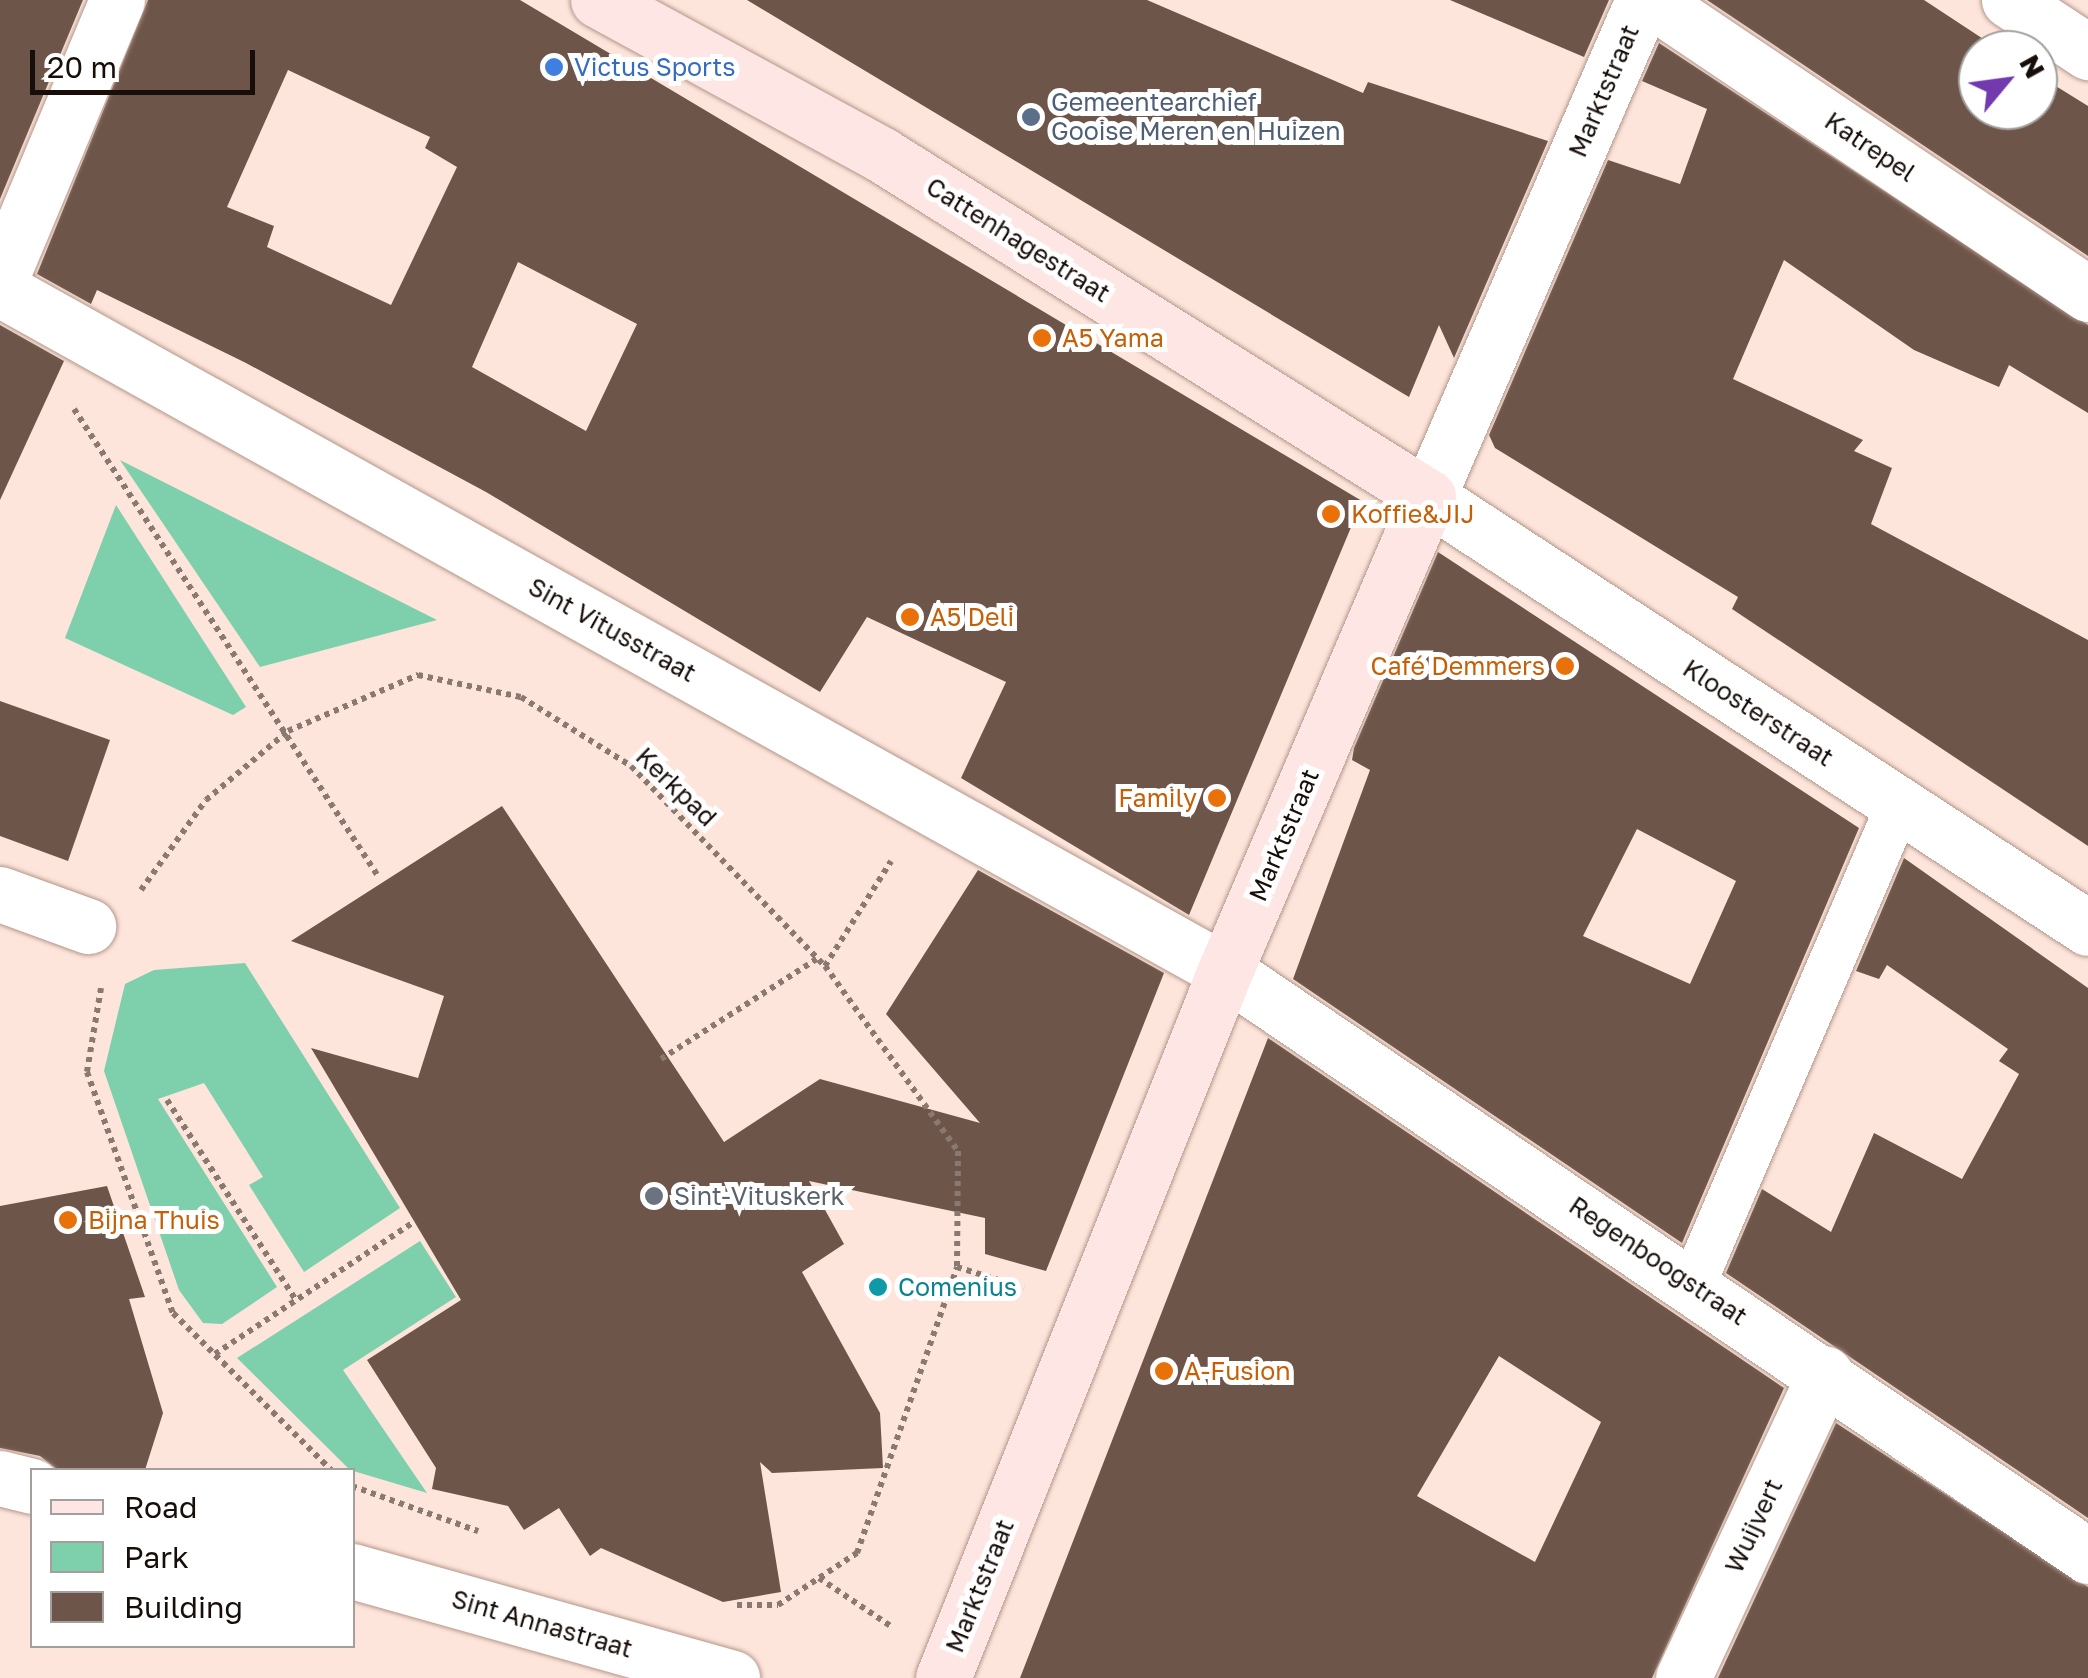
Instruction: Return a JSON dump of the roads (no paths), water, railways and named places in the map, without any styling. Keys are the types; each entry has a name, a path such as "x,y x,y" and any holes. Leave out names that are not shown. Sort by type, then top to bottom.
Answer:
{"street":[{"path":"0,280 117,0"},
{"name":"Cattenhagestraat","path":"598,0 882,155 1428,497"},
{"name":"Marktstraat","path":"948,1666 1225,972 1644,0"},
{"name":"Katrepel","path":"1651,0 2088,294"},
{"path":"2009,0 2088,52"},
{"name":"Sint Vitusstraat","path":"0,289 1225,972"},
{"name":"Kloosterstraat","path":"1428,497 2088,928"},
{"path":"0,894 100,929"},
{"name":"Regenboogstraat","path":"1225,972 1692,1283 2088,1556"},
{"name":"Wuijvert","path":"1684,1678 1825,1374"},
{"path":"0,1478 30,1486"},
{"name":"Sint Annastraat","path":"355,1571 732,1678"}],"lane":[{"path":"1692,1283 1898,806"}],"place":[{"name":"Victus Sports","path":"554,67"},
{"name":"Gemeentearchief Gooise Meren en Huizen","path":"1031,117"},
{"name":"A5 Yama","path":"1042,338"},
{"name":"Koffie&JIJ","path":"1331,514"},
{"name":"A5 Deli","path":"910,617"},
{"name":"Café Demmers","path":"1565,666"},
{"name":"Family","path":"1217,798"},
{"name":"Sint-Vituskerk","path":"654,1196"},
{"name":"Bijna Thuis","path":"68,1220"},
{"name":"Comenius","path":"878,1287"},
{"name":"A-Fusion","path":"1164,1371"}]}
